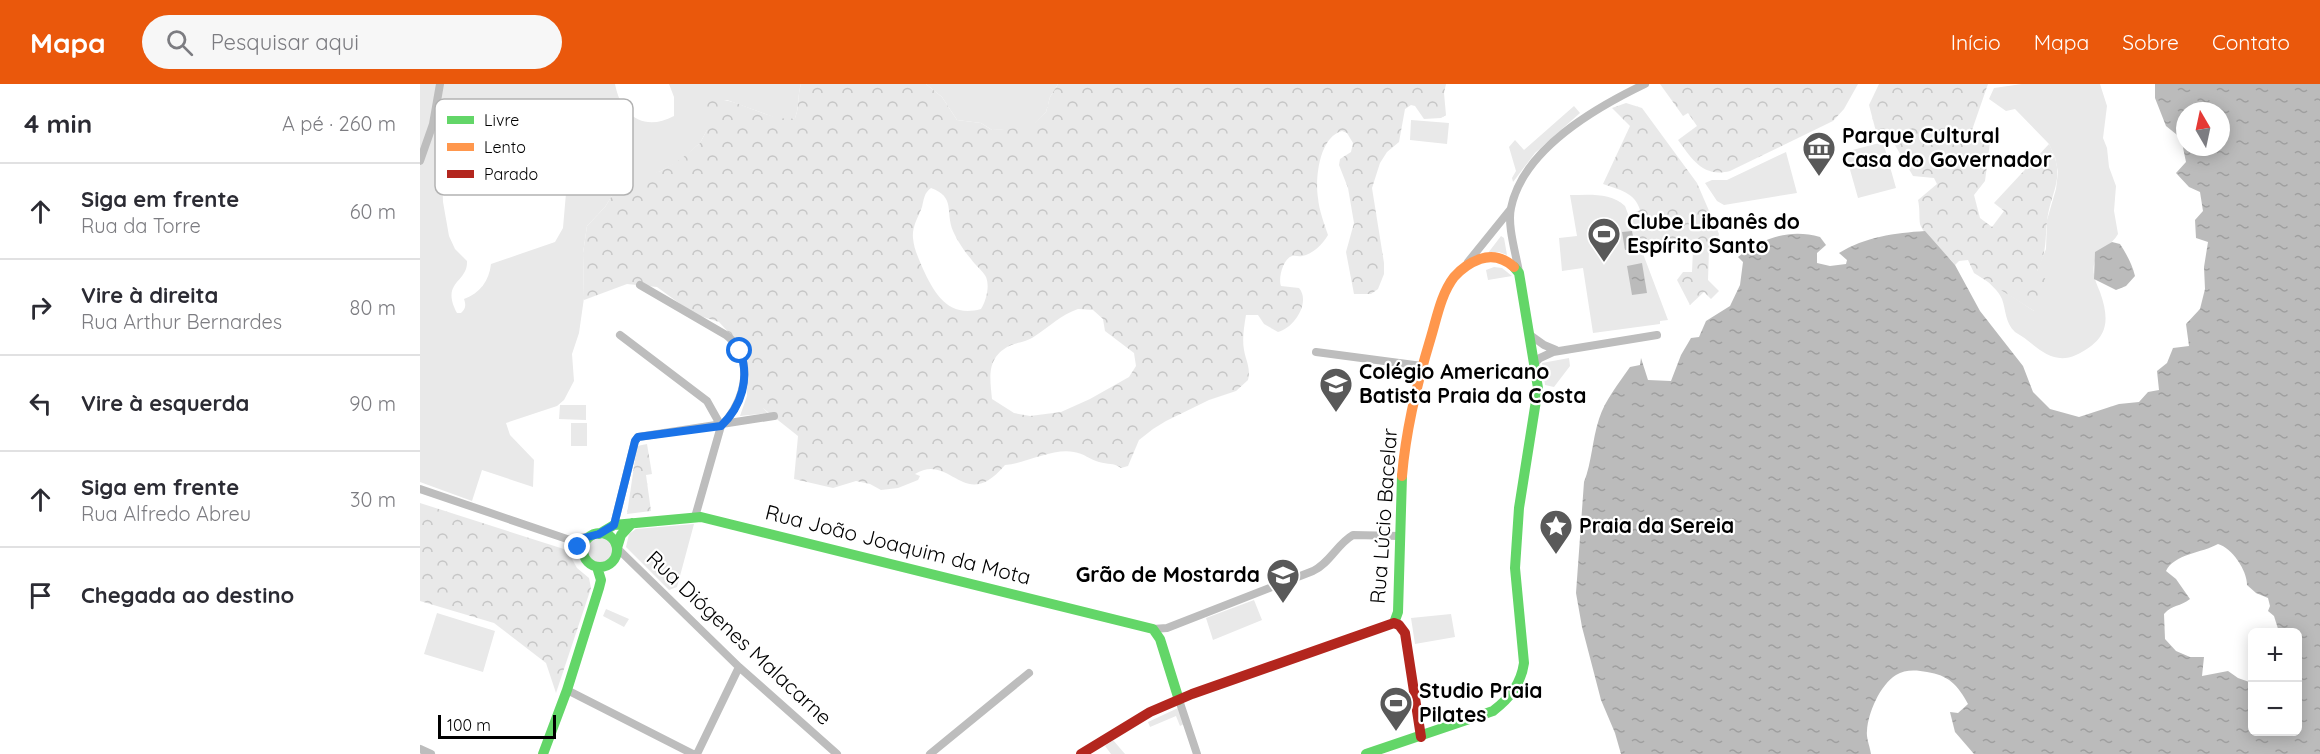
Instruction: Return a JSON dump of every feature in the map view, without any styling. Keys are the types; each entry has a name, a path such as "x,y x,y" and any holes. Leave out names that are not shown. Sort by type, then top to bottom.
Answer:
{"street":[{"path":"437,99 440,84"},
{"path":"1366,754 1493,711 1510,696 1522,676 1524,663 1515,568 1519,508 1538,398 1510,210 1521,179 1562,135 1594,111 1645,84"},
{"path":"420,161 435,113"},
{"name":"Rua Lúcio Bacelar","path":"1421,737 1405,633 1399,625 1394,623 1398,612 1406,436 1422,366 1442,296 1510,210"},
{"path":"1459,272 1478,259 1494,257 1508,262 1519,273"},
{"path":"640,285 726,335 740,351 743,365 742,390 735,410 721,426 695,517"},
{"path":"620,335 707,401 721,426"},
{"path":"1530,335 1557,351"},
{"path":"1534,364 1544,356 1557,351 1657,335"},
{"path":"1316,352 1422,366"},
{"path":"572,541 595,535 614,525 635,441 638,437 774,416"},
{"path":"420,489 572,541 592,565 597,567 603,567 613,561 621,535 632,523"},
{"name":"Rua João Joaquim da Mota","path":"614,525 695,517 801,540 1153,630"},
{"path":"584,556 584,545 595,535 610,536 617,548"},
{"path":"1197,754 1160,639 1153,630 1167,628 1313,572 1320,568 1346,539 1353,535 1400,536"},
{"name":"Rua Diógenes Malacarne","path":"617,548 739,667 837,754"},
{"path":"543,754 567,690 600,588 601,580 597,567"},
{"path":"1081,754 1121,728 1179,700 1394,623"},
{"path":"567,690 695,754 739,667"},
{"path":"930,754 1029,673"},
{"path":"420,749 431,754"}],"green space":[{"path":"420,84 615,84 620,99 435,99 435,195 443,195 449,236 455,249 467,261 463,274 453,288 453,302 457,313 461,313 465,308 464,299 483,286 491,264 555,242 563,228 566,195 612,195 605,207 587,226 583,253 584,298 579,333 572,354 574,381 564,400 557,406 506,423 510,435 534,460 533,487 482,470 472,501 420,482"},
{"path":"669,84 801,84 795,118 785,120 776,118 727,100 707,103 707,130 700,143 681,160 633,182 633,116 653,122 674,116 674,97"},
{"path":"801,84 926,84 942,97 957,120 981,123 992,130 1031,127 1046,112 1050,97 1058,84 1446,84 1444,93 1446,115 1441,118 1424,119 1415,106 1411,105 1405,109 1399,142 1387,152 1380,163 1372,188 1384,263 1384,274 1378,289 1371,294 1354,294 1346,252 1354,223 1348,188 1339,165 1340,159 1351,152 1353,143 1347,133 1342,131 1328,141 1318,170 1319,207 1328,235 1320,246 1310,253 1289,258 1281,274 1281,286 1299,288 1303,300 1302,307 1295,320 1284,330 1278,332 1264,324 1258,315 1246,315 1243,342 1249,376 1248,380 1236,391 1209,400 1153,429 1139,440 1128,466 1121,468 1066,451 1005,465 991,479 979,484 968,484 938,470 928,469 915,474 920,476 918,480 898,488 881,490 870,484 856,481 833,488 794,479 798,436 764,409 747,399 747,363 743,348 719,322 694,314 657,287 627,284 584,300 583,253 587,226 605,207 612,195 633,195 633,178 661,171 681,159 700,143 707,130 707,103 725,100 784,119 795,118","holes":["931,188 939,192 947,201 955,234 966,253 986,277 987,294 981,309 960,310 944,302 933,287 918,258 913,230 927,192","1093,310 1103,319 1105,331 1134,353 1136,366 1129,377 1061,412 1030,416 1014,413 992,399 991,369 996,356 1009,346 1032,338 1072,311"]},
{"path":"926,84 1058,84 1050,97 1046,112 1031,128 992,130 981,123 957,120 942,97"},
{"path":"1660,84 1858,84 1844,109 1833,121 1730,171 1712,172 1693,160 1678,140 1697,126 1688,113 1683,116"},
{"path":"1879,84 1988,84 1971,133 1990,142 1985,181 1974,195 1980,218 1992,227 2004,211 1994,203 2049,144 2057,166 2057,175 2047,221 2044,253 2037,271 2055,288 2034,311 1974,273 1968,260 1959,261 1955,265 1922,228 1918,200 1937,184 1934,178 1913,176 1892,140 1879,143 1869,105"},
{"path":"2022,84 2100,84 2107,106 2103,138 2116,186 2114,211 2118,234 2100,252 2095,261 2094,273 2105,313 2104,330 2094,343 2069,357 2050,355 2015,332 2008,321 2000,296 1984,278 2034,311 2037,271 2046,249 2047,220 2056,189 2058,172 2055,157 2049,144 2015,109 2006,111 1989,99 1994,88"},
{"path":"1626,103 1642,108 1697,183 1719,234 1717,241 1725,250 1709,250 1708,280 1719,291 1711,299 1704,292 1690,305 1677,280 1683,272 1692,272 1693,250 1649,248 1649,242 1638,241 1628,215 1640,210 1638,204 1626,192 1603,184 1630,126 1612,108"},
{"path":"1574,106 1580,113 1535,153 1513,182 1512,178 1516,171 1509,147 1515,140 1524,150"},
{"path":"1411,120 1449,123 1447,144 1410,140"},
{"path":"1883,142 1896,188 1858,198 1845,152"},
{"path":"1786,152 1797,193 1724,205 1717,201 1705,183 1712,180 1727,180"},
{"name":"Clube Libanês do Espírito Santo","path":"1570,195 1606,196 1625,206 1668,320 1660,321 1660,324 1593,333 1583,268 1562,271 1559,238 1577,236"},
{"path":"1501,236 1504,238 1507,255 1499,252 1488,253"},
{"path":"1494,267 1502,268 1512,276 1488,280 1486,270"},
{"path":"1569,358 1570,366 1554,387 1545,385 1542,363"},
{"path":"748,393 768,413 740,416"},
{"path":"560,405 586,405 586,420 559,419"},
{"path":"571,423 587,423 587,446 571,446"},
{"path":"647,444 652,474 646,475 651,511 627,514 637,446"},
{"path":"420,503 567,550 577,568 589,578 591,588 556,693 546,663 494,623 420,601"},
{"path":"694,524 677,587 669,590 626,547 629,534 636,529"},
{"path":"600,537 609,541 613,550 609,559 600,563 591,559 587,550 591,541"},
{"path":"1254,600 1262,620 1213,640 1206,618"},
{"path":"606,609 629,619 624,627 603,616"},
{"path":"437,613 495,631 483,672 424,654"},
{"path":"1451,614 1455,637 1415,644 1411,618"},
{"path":"1178,708 1184,724 1180,726 1176,716 1150,727 1148,722"},
{"path":"1113,740 1125,754 1111,754 1105,746"}],"water":[{"path":"2155,84 2320,84 2320,754 1974,754 1955,732 1950,712 1958,713 1968,704 1960,691 1947,678 1915,670 1896,675 1885,685 1876,700 1867,731 1871,754 1621,754 1601,700 1582,627 1576,593 1584,482 1597,427 1609,398 1630,367 1640,365 1641,358 1648,380 1671,381 1681,355 1691,338 1699,337 1706,321 1730,306 1740,285 1743,262 1738,257 1767,240 1787,234 1809,234 1820,237 1826,245 1817,253 1817,263 1830,266 1846,264 1847,260 1839,253 1859,243 1891,235 1925,231 1955,265 1980,311 2023,366 2033,392 2050,409 2079,417 2119,404 2139,402 2148,392 2159,390 2157,371 2167,363 2173,348 2189,346 2186,324 2200,309 2205,289 2204,267 2208,242 2196,238 2195,220 2203,211 2200,192 2189,187 2176,173 2186,162 2185,156 2230,156 2230,102 2176,102 2176,134 2166,126 2155,98","holes":["2218,544 2238,560 2247,585 2256,593 2268,598 2270,606 2268,611 2274,616 2278,628 2302,628 2302,736 2248,736 2248,682 2228,671 2202,676 2204,657 2190,657 2176,651 2165,639 2164,614 2190,599 2176,579 2166,571 2170,565 2182,557"]},
{"path":"1632,231 1635,248 1625,250 1622,232"},
{"path":"2112,242 2120,244 2135,276 2126,286 2116,290 2094,279 2095,252"},
{"path":"1642,263 1647,293 1632,295 1627,266"}],"traffic: fast":[{"path":"1366,754 1493,711 1514,690 1523,671 1515,568 1519,508 1538,388 1519,273 1514,267"},
{"path":"1394,623 1398,612 1402,476"},
{"path":"599,534 614,525 701,517 1153,629 1160,639 1179,700"},
{"path":"617,548 621,535 632,523"},
{"path":"600,533 612,538 617,550 612,562 600,567 588,562 583,550 588,538 600,533"},
{"path":"543,754 567,690 599,588 601,580 597,567"}],"traffic: slow":[{"path":"1402,476 1406,440 1417,389 1446,291 1457,274 1466,266 1484,258 1498,258 1514,267"}],"traffic: jam":[{"path":"1394,623 1399,625 1405,633 1421,737"},
{"path":"1081,754 1150,712 1192,694 1394,623"}],"place":[{"name":"Parque Cultural Casa do Governador","path":"1819,177"},
{"name":"Clube Libanês do Espírito Santo","path":"1604,263"},
{"name":"Colégio Americano Batista Praia da Costa","path":"1336,413"},
{"name":"Praia da Sereia","path":"1556,555"},
{"name":"Grão de Mostarda","path":"1283,604"},
{"name":"Studio Praia Pilates","path":"1396,732"}],"route":[{"path":"578,547 572,541 599,534 614,525 635,441 638,437 721,426 729,418 741,398 744,383 740,351"}]}
